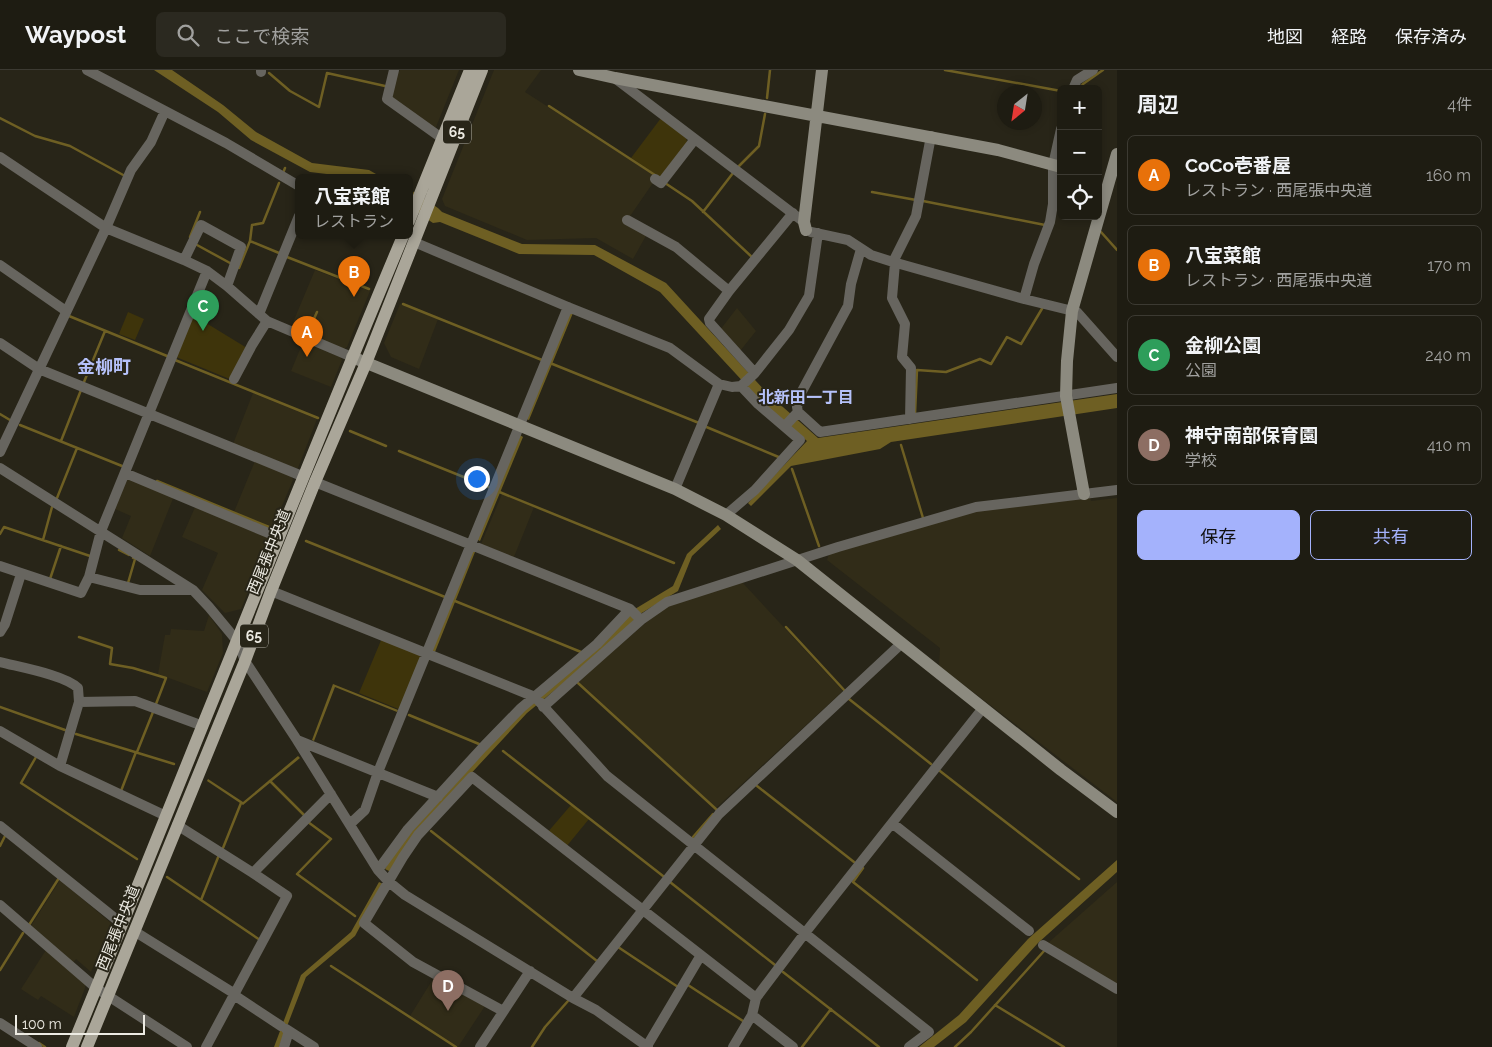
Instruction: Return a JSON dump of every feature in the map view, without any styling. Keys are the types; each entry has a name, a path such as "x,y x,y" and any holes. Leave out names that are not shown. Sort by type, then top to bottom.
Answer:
{"main road":[{"name":"西尾張中央道","path":"428,192 443,139 470,70"},
{"name":"西尾張中央道","path":"413,222 482,70"},
{"name":"西尾張中央道","path":"72,1047 238,642 302,476 404,239"},
{"name":"西尾張中央道","path":"87,1047 245,661 315,482 366,363 404,239"}],"street":[{"path":"87,70 226,143 295,184"},
{"path":"394,70 387,99 443,139"},
{"path":"579,70 816,116 931,136 998,150 1057,166 1050,222 1034,264 1024,299"},
{"path":"406,239 670,348 718,384 732,387 742,385 754,374 789,330 809,296 809,228 816,116 822,70"},
{"path":"1075,85 1077,80 1093,70"},
{"path":"614,78 792,213 809,228 848,240 870,255 1024,299 1078,312 1117,357"},
{"path":"0,452 106,228 130,170 151,142 165,112"},
{"path":"910,419 911,368 902,357 905,324 892,298 894,262 916,216 931,136"},
{"path":"655,179 661,183 695,139"},
{"path":"1084,494 1066,397 1067,361 1072,311 1104,179 1117,154"},
{"path":"0,156 106,228 206,271 227,286 267,321 675,489 726,514 797,560 1117,812"},
{"path":"754,374 710,323 709,319 729,291 792,213"},
{"path":"626,220 676,247 729,291"},
{"path":"184,260 201,225 241,247 227,286"},
{"path":"259,314 295,226"},
{"path":"861,249 851,284 848,306 801,393 797,407 798,412 820,432 1117,388"},
{"path":"0,266 66,310"},
{"path":"0,566 81,593 89,577 101,531 206,271"},
{"path":"350,824 365,810 378,772 568,307"},
{"path":"234,379 252,344 267,321"},
{"path":"0,343 39,369 302,476"},
{"path":"675,489 718,384"},
{"path":"726,514 755,490 800,440 742,385"},
{"path":"785,426 798,412"},
{"path":"0,468 193,590 238,642 245,661 378,870 388,882 405,895 573,998 596,1010 648,1046 701,955"},
{"path":"125,473 278,537"},
{"path":"315,482 471,544 635,614"},
{"path":"539,702 597,644 635,614 667,602 797,560 976,507 1117,490"},
{"path":"0,632 5,624 20,574"},
{"path":"89,577 140,590 193,590"},
{"path":"271,591 539,702 607,776 929,1032 909,1047"},
{"path":"378,870 408,829 482,747 522,708 539,702 608,651 635,614"},
{"path":"573,998 719,814 902,643"},
{"path":"0,662 54,676 74,684 78,688 79,702 60,766"},
{"path":"79,702 135,701 204,726"},
{"path":"733,1047 752,1015 756,998 983,708"},
{"path":"0,732 60,766 166,816"},
{"path":"297,740 438,797"},
{"path":"503,1011 413,962 364,923 403,856 418,835 472,777 756,998"},
{"path":"253,873 331,794"},
{"path":"892,823 1029,930"},
{"path":"177,825 287,896 206,1047"},
{"path":"1,828 122,924"},
{"path":"0,905 96,988 187,1047"},
{"path":"134,931 314,1047"},
{"path":"1043,944 1117,989"},
{"path":"480,1047 530,971"},
{"path":"752,1015 793,1047"},
{"path":"0,1023 37,1047"},
{"path":"284,1047 286,1029"}],"shaded area":[{"path":"154,70 172,70 223,105 256,132 312,163 369,170 376,174 310,172 251,140 218,112"},
{"path":"400,70 459,70 434,132 391,98 397,72"},
{"path":"494,70 541,70 525,92 657,177 626,222 647,234 633,259 596,238 527,240 445,206 442,199"},
{"path":"661,118 686,137 687,142 660,177 631,158"},
{"path":"413,192 442,212 522,244 595,245 666,283 766,392 818,438 1117,394 1117,408 891,442 880,449 791,466 751,506 748,503 807,441 761,401 660,292 594,255 519,254 440,222 433,223 413,210"},
{"path":"315,270 370,291 347,347 344,349 291,327"},
{"path":"400,304 438,319 419,369 391,357 384,343"},
{"path":"737,308 756,331 740,351 720,330"},
{"path":"128,312 144,319 135,340 119,334"},
{"path":"570,312 573,313 529,420 526,419"},
{"path":"193,315 247,348 232,380 176,357"},
{"path":"303,342 340,357 342,360 331,387 291,371"},
{"path":"253,393 317,419 298,468 233,444"},
{"path":"520,435 523,437 480,541 476,539"},
{"path":"255,461 291,475 293,480 273,527 234,512"},
{"path":"131,478 174,496 150,556 122,538 131,516 115,509 126,480"},
{"path":"502,494 534,507 514,557 481,544"},
{"path":"1090,497 1091,501 1117,498 1117,802 939,666 940,648 827,560 829,554 980,510"},
{"path":"196,505 268,536 270,540 241,609 225,613 202,590 218,553 182,537"},
{"path":"718,525 721,529 692,556 678,591 640,614 606,648 527,713 416,833 391,872 385,869 393,854 412,830 523,709 635,609 673,586 687,554"},
{"path":"472,551 475,552 435,652 432,651"},
{"path":"741,581 843,691 716,808 578,681 663,608"},
{"path":"209,615 222,634 223,653 207,692 158,674 165,635 170,635 171,629 204,631"},
{"path":"382,638 418,653 421,658 401,710 359,693"},
{"path":"333,684 398,710 397,712 335,687 314,741 312,740"},
{"path":"298,756 300,758 243,805 207,781 208,779 243,802"},
{"path":"571,805 589,819 566,847 547,833"},
{"path":"1117,860 1117,872 1038,943 966,1022 934,1047 919,1047 959,1015 1028,939"},
{"path":"60,880 111,923 91,972 76,959 72,964 31,926"},
{"path":"379,882 383,884 355,936 306,977 279,1047 274,1047 301,975 351,932"},
{"path":"1117,882 1117,985 1048,943"},
{"path":"46,950 85,983 85,988 74,1017 41,996 38,1000 21,989"},
{"path":"433,979 485,1006 458,1047 410,1016"}],"waterway":[{"path":"767,98 770,70"},
{"path":"945,70 1057,90"},
{"path":"1082,85 1103,70"},
{"path":"269,73 290,91 319,107 327,73 385,86"},
{"path":"549,106 655,175"},
{"path":"739,166 759,146 765,114"},
{"path":"0,118 35,136 70,146 125,176"},
{"path":"283,173 285,168"},
{"path":"703,212 733,173"},
{"path":"239,268 250,241 252,225 263,223 279,183"},
{"path":"665,183 692,201 753,258"},
{"path":"872,192 916,200"},
{"path":"923,201 1045,225"},
{"path":"190,237 200,212"},
{"path":"1101,232 1117,250"},
{"path":"250,241 279,253"},
{"path":"197,245 230,263"},
{"path":"287,257 369,289"},
{"path":"403,304 542,360"},
{"path":"915,414 917,370 946,372 980,359 991,364 1007,337 1021,344 1043,307"},
{"path":"308,332 317,312"},
{"path":"69,316 167,356"},
{"path":"84,382 105,331"},
{"path":"175,360 318,418"},
{"path":"550,363 699,423"},
{"path":"61,441 81,390"},
{"path":"0,414 10,420"},
{"path":"20,425 122,466"},
{"path":"704,426 781,458"},
{"path":"350,431 386,446"},
{"path":"901,445 923,518"},
{"path":"57,498 77,448"},
{"path":"399,451 491,488"},
{"path":"792,469 819,546"},
{"path":"157,481 269,527"},
{"path":"497,491 674,563"},
{"path":"43,540 52,507"},
{"path":"0,534 4,527 90,556"},
{"path":"306,541 445,597"},
{"path":"50,579 61,546"},
{"path":"119,550 129,555"},
{"path":"128,583 135,559 133,558"},
{"path":"455,601 581,652"},
{"path":"786,627 845,691"},
{"path":"79,637 112,648 110,664 133,668 166,678 156,704"},
{"path":"578,683 717,810"},
{"path":"849,699 931,764"},
{"path":"0,707 65,730"},
{"path":"137,752 153,712"},
{"path":"409,715 479,744"},
{"path":"76,734 174,764"},
{"path":"503,751 663,876"},
{"path":"121,791 136,752"},
{"path":"36,757 21,783 137,859"},
{"path":"940,771 1079,879"},
{"path":"270,781 304,815"},
{"path":"757,786 854,862"},
{"path":"223,848 241,803"},
{"path":"693,837 713,814"},
{"path":"308,822 331,839 297,874 355,916"},
{"path":"431,831 597,961"},
{"path":"0,846 7,835"},
{"path":"201,900 219,855"},
{"path":"863,868 853,882 977,980"},
{"path":"167,877 260,940"},
{"path":"29,925 59,878"},
{"path":"670,882 775,965"},
{"path":"0,970 23,933"},
{"path":"618,947 678,987"},
{"path":"955,1047 971,1032 1044,951"},
{"path":"331,966 456,1047"},
{"path":"783,972 879,1047"},
{"path":"688,985 743,1021"},
{"path":"532,1047 545,1027 568,1001"},
{"path":"995,1005 1064,1047"},
{"path":"802,1047 831,1009"},
{"path":"39,1043 45,1047"}],"place":[{"name":"八宝菜館","path":"354,297"},
{"name":"金柳公園","path":"203,331"},
{"name":"CoCo壱番屋","path":"307,357"},
{"name":"神守南部保育園","path":"448,1011"}],"district":[{"name":"金柳町","path":"104,367"},
{"name":"北新田一丁目","path":"806,397"}]}
